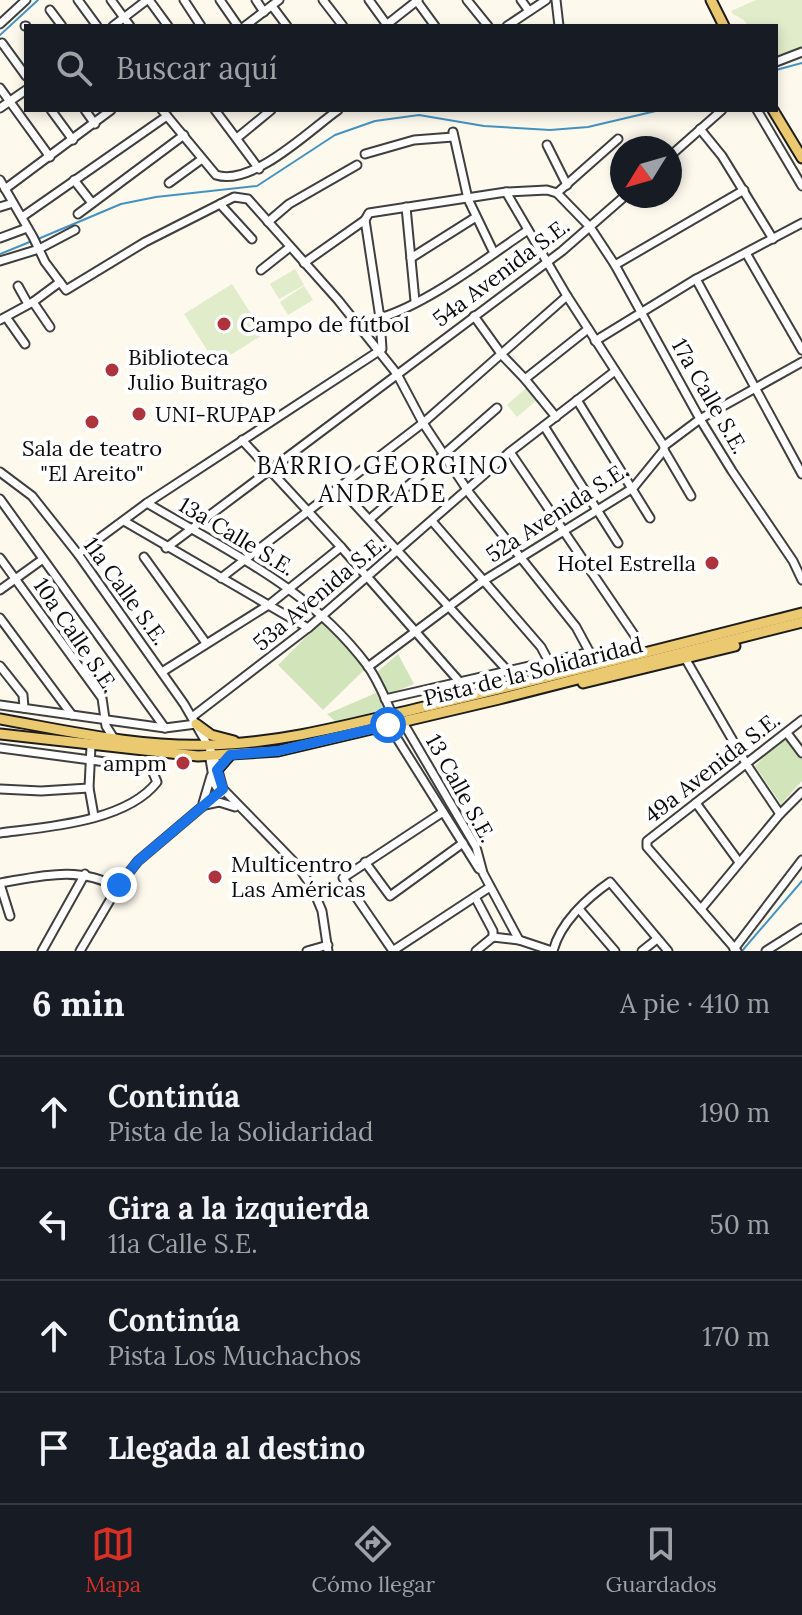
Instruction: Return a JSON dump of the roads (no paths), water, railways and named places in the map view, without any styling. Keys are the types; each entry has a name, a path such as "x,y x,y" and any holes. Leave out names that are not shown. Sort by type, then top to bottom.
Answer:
{"main road":[{"path":"711,0 723,24"},
{"path":"774,112 802,158"},
{"name":"Pista de la Solidaridad","path":"613,660 657,644 802,606"},
{"path":"787,621 802,613"},
{"path":"787,621 802,622"},
{"name":"Pista de la Solidaridad","path":"0,734 198,756 245,743 277,740 392,714 787,621"},
{"name":"Pista de la Solidaridad","path":"0,719 230,755 278,751 563,683 787,621"},
{"name":"Pista de la Solidaridad","path":"563,683 590,682 802,628"},
{"path":"194,721 211,735 245,743"},
{"path":"198,756 213,770 230,755"}],"street":[{"path":"0,24 26,0"},
{"path":"78,0 96,24"},
{"path":"111,0 129,24"},
{"path":"115,24 148,0 166,24"},
{"path":"184,0 200,24"},
{"path":"220,0 237,24"},
{"path":"256,0 264,12"},
{"path":"323,0 341,24"},
{"path":"369,0 385,24"},
{"path":"387,24 417,0 434,24"},
{"path":"467,0 486,24"},
{"path":"521,0 529,11"},
{"path":"510,24 546,0"},
{"path":"556,0 559,24"},
{"path":"248,24 275,3 286,24"},
{"path":"50,10 60,24"},
{"path":"2,43 24,73"},
{"path":"778,61 802,52"},
{"path":"0,88 50,157"},
{"path":"0,108 24,92"},
{"path":"52,112 73,140"},
{"path":"86,112 95,124"},
{"path":"5,189 109,112"},
{"path":"217,112 259,169"},
{"path":"237,138 267,112"},
{"path":"22,217 164,113 216,175 223,177 259,169 335,112"},
{"path":"682,145 720,112"},
{"path":"758,112 802,186"},
{"path":"700,129 722,156 773,239"},
{"path":"365,154 414,140 453,134 468,199 494,253"},
{"path":"78,214 184,135"},
{"path":"547,145 567,185"},
{"path":"304,263 374,211 506,192 547,190 557,193 610,146"},
{"path":"169,183 202,159"},
{"path":"268,222 289,204 357,165"},
{"path":"0,180 66,290 145,242 220,204 234,197 248,199 397,374 423,423 467,490 576,627 596,664"},
{"path":"74,180 92,203"},
{"path":"615,265 744,190"},
{"path":"506,192 691,496"},
{"name":"17a Calle S.E.","path":"557,193 590,227 615,265 700,419 801,574"},
{"path":"0,207 13,203"},
{"path":"220,204 252,239"},
{"path":"406,207 415,301"},
{"name":"54a Avenida S.E.","path":"166,548 271,471 611,208"},
{"path":"411,258 476,217"},
{"path":"78,554 147,503 382,349 365,220"},
{"path":"595,341 641,310 800,225 802,235"},
{"path":"0,238 27,228"},
{"path":"0,261 36,243 75,230"},
{"path":"380,318 399,312 528,230"},
{"path":"261,270 290,247"},
{"path":"746,253 802,350"},
{"path":"696,279 802,474"},
{"path":"25,344 3,319 60,282"},
{"path":"18,286 50,327"},
{"path":"221,578 423,423 567,296"},
{"path":"474,316 502,355 556,417"},
{"path":"525,379 588,329"},
{"name":"52a Avenida S.E.","path":"368,667 483,581 633,488 664,448 700,419 802,362"},
{"name":"53a Avenida S.E.","path":"194,721 368,577 510,452 615,371"},
{"path":"577,400 650,518"},
{"path":"370,519 497,408"},
{"path":"544,426 618,543"},
{"path":"242,440 458,680"},
{"path":"510,452 637,639"},
{"name":"11a Calle S.E.","path":"0,472 32,496 78,554 162,672 210,752 221,791"},
{"path":"339,487 506,669"},
{"path":"0,499 165,728"},
{"name":"13a Calle S.E.","path":"147,503 257,565 291,589 322,616 368,667 392,714"},
{"path":"124,521 308,628"},
{"path":"432,521 541,647 548,660"},
{"path":"162,672 270,604 341,547"},
{"path":"144,557 206,643"},
{"name":"10a Calle S.E.","path":"0,558 102,698 113,737"},
{"path":"0,590 43,559"},
{"path":"0,618 72,715"},
{"path":"385,699 590,652"},
{"path":"685,658 747,765 780,814"},
{"path":"0,666 23,695 24,708"},
{"path":"0,705 165,728 194,721"},
{"path":"388,725 392,714 403,722"},
{"name":"49a Avenida S.E.","path":"701,909 646,844 648,839 802,720"},
{"name":"13 Calle S.E.","path":"403,722 476,847 483,873"},
{"name":"13 Calle S.E.","path":"388,725 483,873 519,940"},
{"path":"787,733 802,753"},
{"path":"91,746 89,788 94,816"},
{"path":"0,748 151,768 157,782 123,807 70,823 0,833"},
{"path":"419,774 430,768"},
{"path":"199,808 206,797 213,770"},
{"path":"0,789 41,791 89,788"},
{"path":"80,951 138,861 221,791 297,865 312,887 322,911 328,948 307,951"},
{"path":"802,792 701,909 735,950 802,860"},
{"path":"199,808 219,802 239,808"},
{"path":"696,803 739,862"},
{"path":"443,812 343,878 394,950 490,887"},
{"path":"365,862 390,896 463,843"},
{"path":"10,916 0,883 54,873 85,874 118,888"},
{"path":"42,951 85,874"},
{"path":"476,951 497,938 519,940 553,951 561,930 579,909 610,882 668,951"},
{"path":"475,897 497,938 500,951"},
{"path":"579,909 615,951"},
{"path":"766,951 802,928"},
{"path":"642,951 657,939"}],"waterway":[{"path":"0,35 38,0"},
{"path":"778,69 802,63"},
{"path":"38,239 121,204 257,186 335,135 375,121 419,115 484,126 550,130 588,127 652,112"},
{"path":"0,254 32,241"},
{"path":"742,951 802,881"}],"place":[{"name":"Campo de fútbol","path":"224,324"},
{"name":"Biblioteca Julio Buitrago","path":"112,370"},
{"name":"UNI-RUPAP","path":"139,414"},
{"name":"Sala de teatro \"El Areito\"","path":"92,422"},
{"name":"Hotel Estrella","path":"712,563"},
{"name":"ampm","path":"183,763"},
{"name":"Multicentro Las Américas","path":"215,877"}],"district":[{"name":"BARRIO GEORGINO ANDRADE","path":"383,480"}]}
